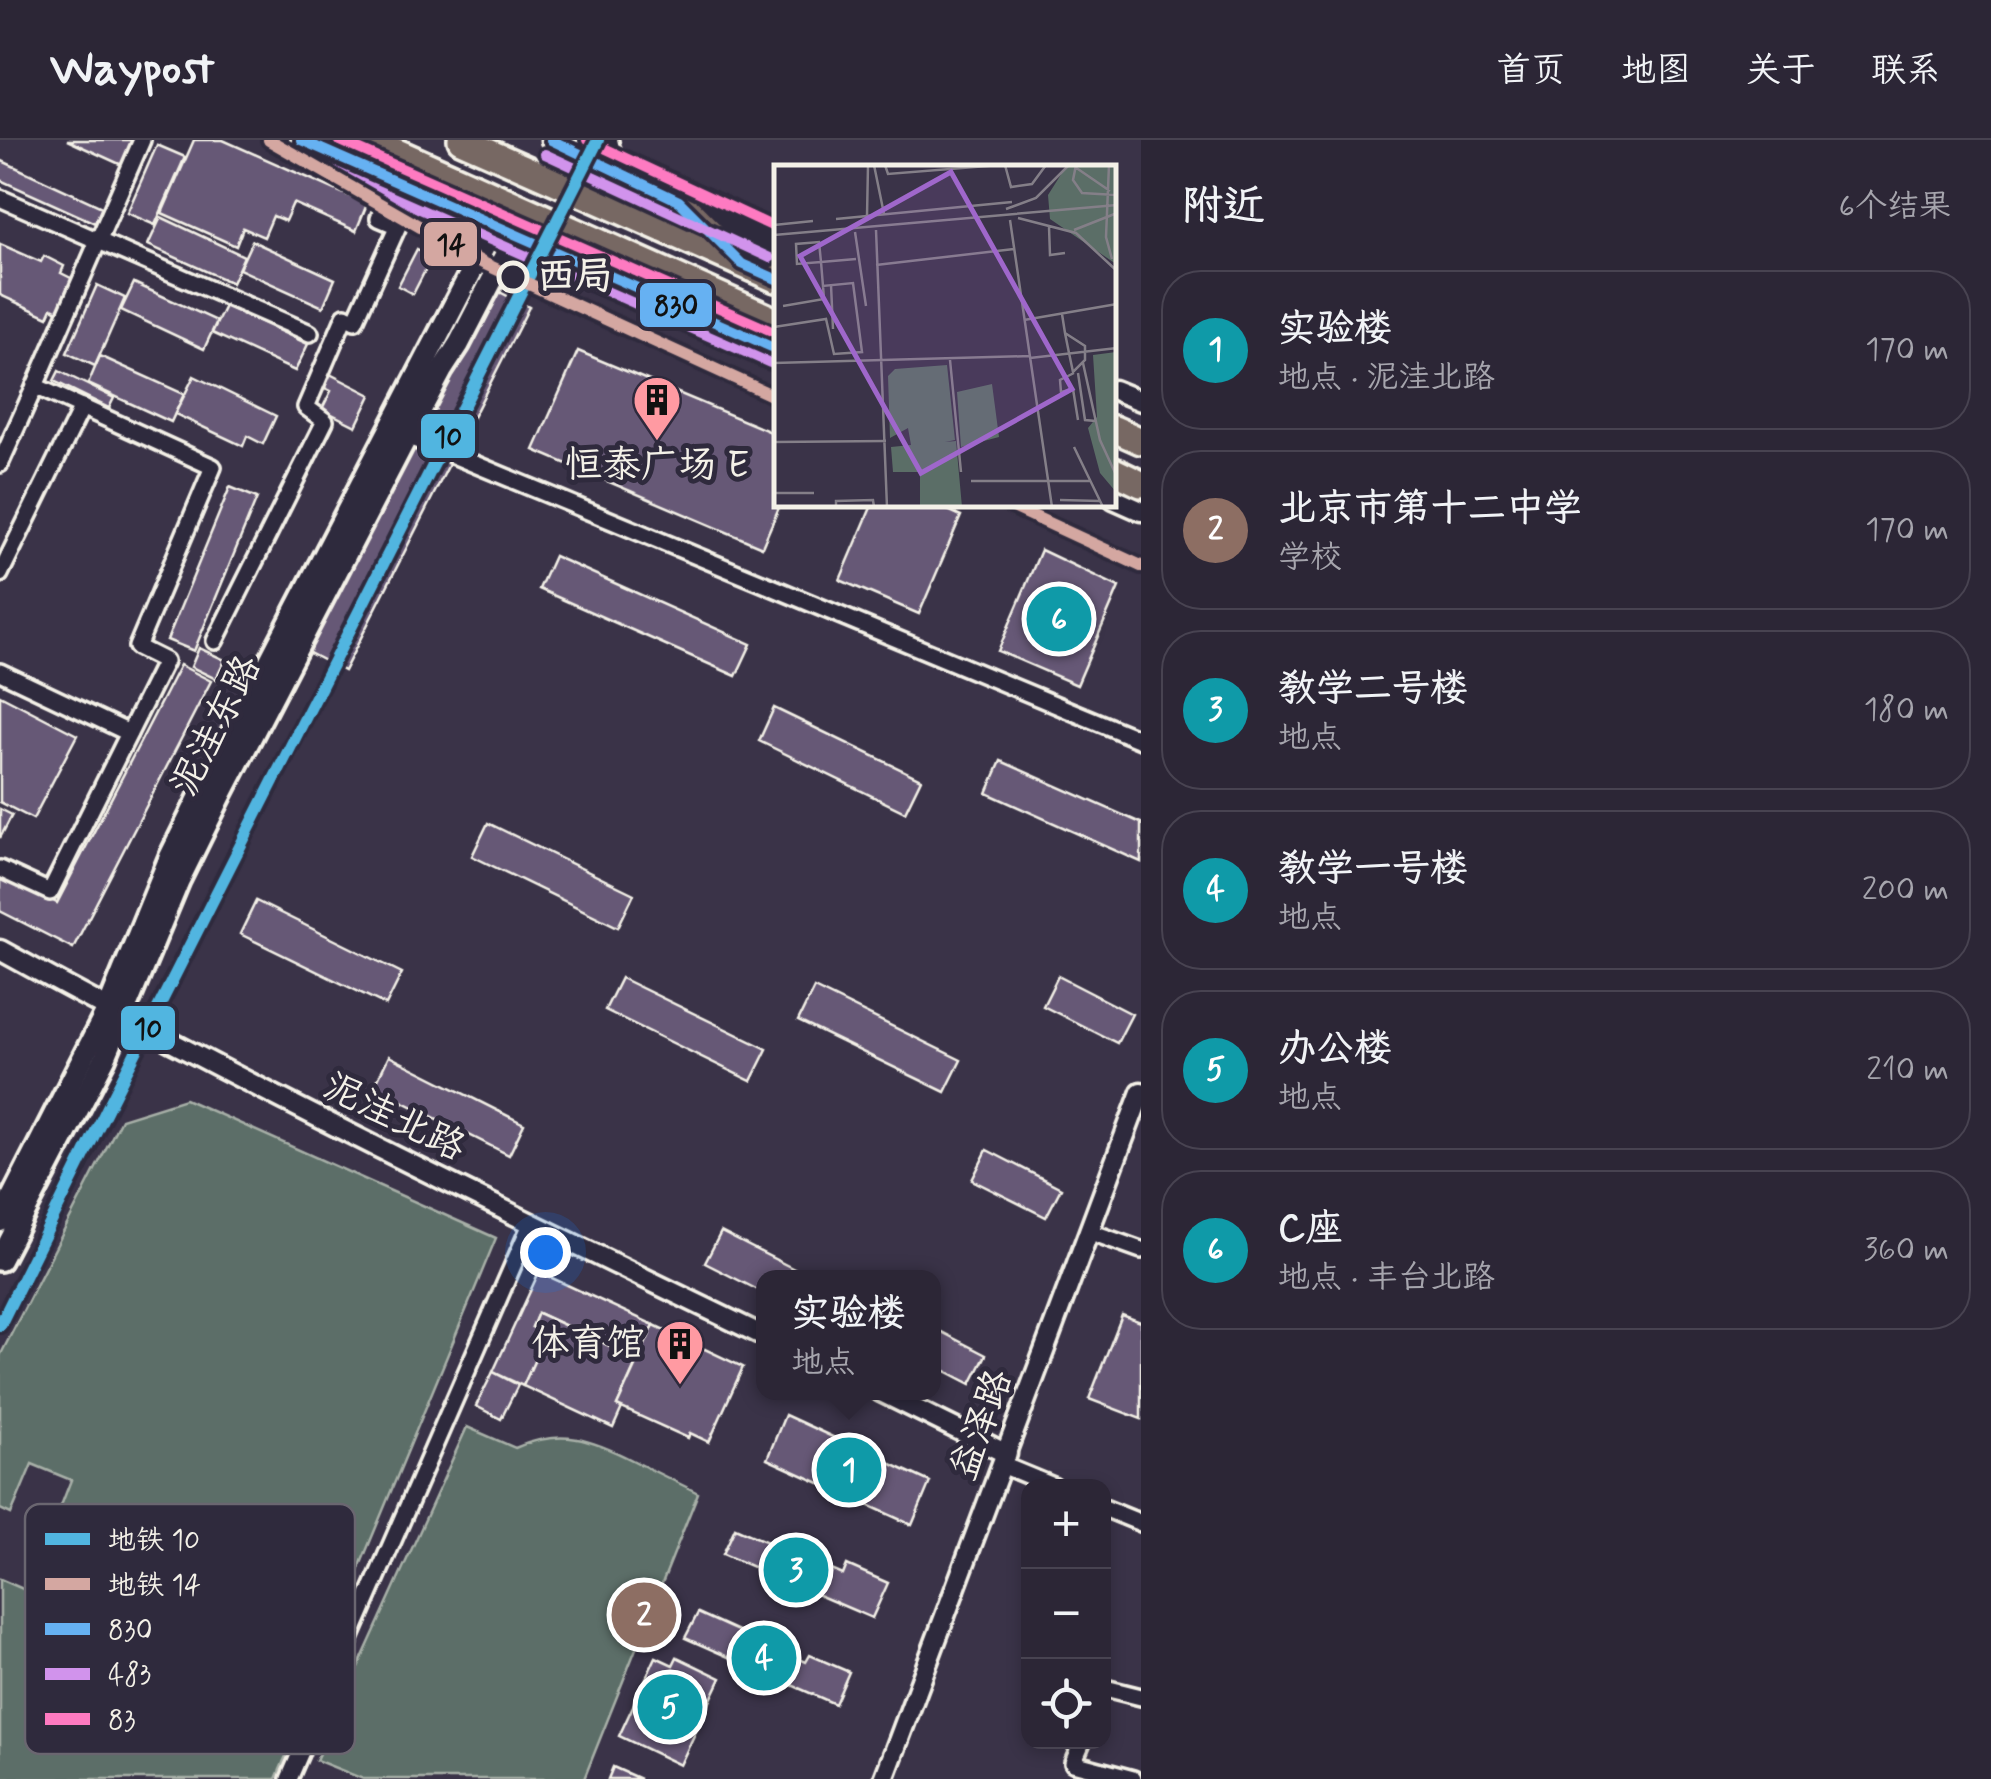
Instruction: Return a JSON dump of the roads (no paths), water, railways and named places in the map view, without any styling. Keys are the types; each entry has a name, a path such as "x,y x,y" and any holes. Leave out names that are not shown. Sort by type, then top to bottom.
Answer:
{"highway":[{"path":"370,140 774,320"},
{"path":"460,140 774,278"},
{"path":"679,201 742,264"},
{"path":"1116,429 1141,441"},
{"path":"1116,473 1141,484"}],"main road":[{"name":"泥洼东路","path":"0,1221 115,1014 170,857 208,778 496,224"},
{"name":"泥洼东路","path":"0,1260 213,810 516,234"},
{"path":"442,370 487,276 484,269 472,268"}],"street":[{"path":"0,464 142,140"},
{"path":"301,140 774,348"},
{"path":"550,140 774,243"},
{"path":"608,140 622,172"},
{"path":"215,641 324,421 306,407 345,316 355,321 398,226 379,218 394,180"},
{"path":"0,198 310,333"},
{"path":"0,869 50,892 165,661 137,647 213,467 36,386"},
{"path":"1116,391 1141,402"},
{"path":"0,574 82,407"},
{"path":"407,436 1141,740"},
{"path":"1116,500 1141,511"},
{"path":"0,672 129,733"},
{"name":"泥洼北路","path":"0,950 115,1014 531,1224 756,1332"},
{"name":"益泽路","path":"884,1779 1141,1092"},
{"path":"355,1628 531,1224"},
{"path":"1088,1231 1141,1250"},
{"path":"895,1400 1040,1479"},
{"path":"1111,1511 1141,1523"},
{"path":"1111,1690 1141,1698"},
{"path":"1079,1749 1073,1763 1132,1779"},
{"path":"289,1779 300,1754"}],"metro line":[{"name":"14","path":"269,140 483,263 774,396"},
{"name":"10","path":"0,1325 598,140"},
{"name":"14","path":"1015,508 1141,566"}],"place":[{"name":"西局","path":"513,277"},
{"name":"恒泰广场 E","path":"657,442"},
{"name":"C座","path":"1059,619"},
{"name":"体育馆","path":"680,1386"},
{"name":"实验楼","path":"849,1470"},
{"name":"教学二号楼","path":"796,1570"},
{"name":"北京市第十二中学","path":"644,1615"},
{"name":"教学一号楼","path":"764,1658"},
{"name":"办公楼","path":"670,1707"}]}
